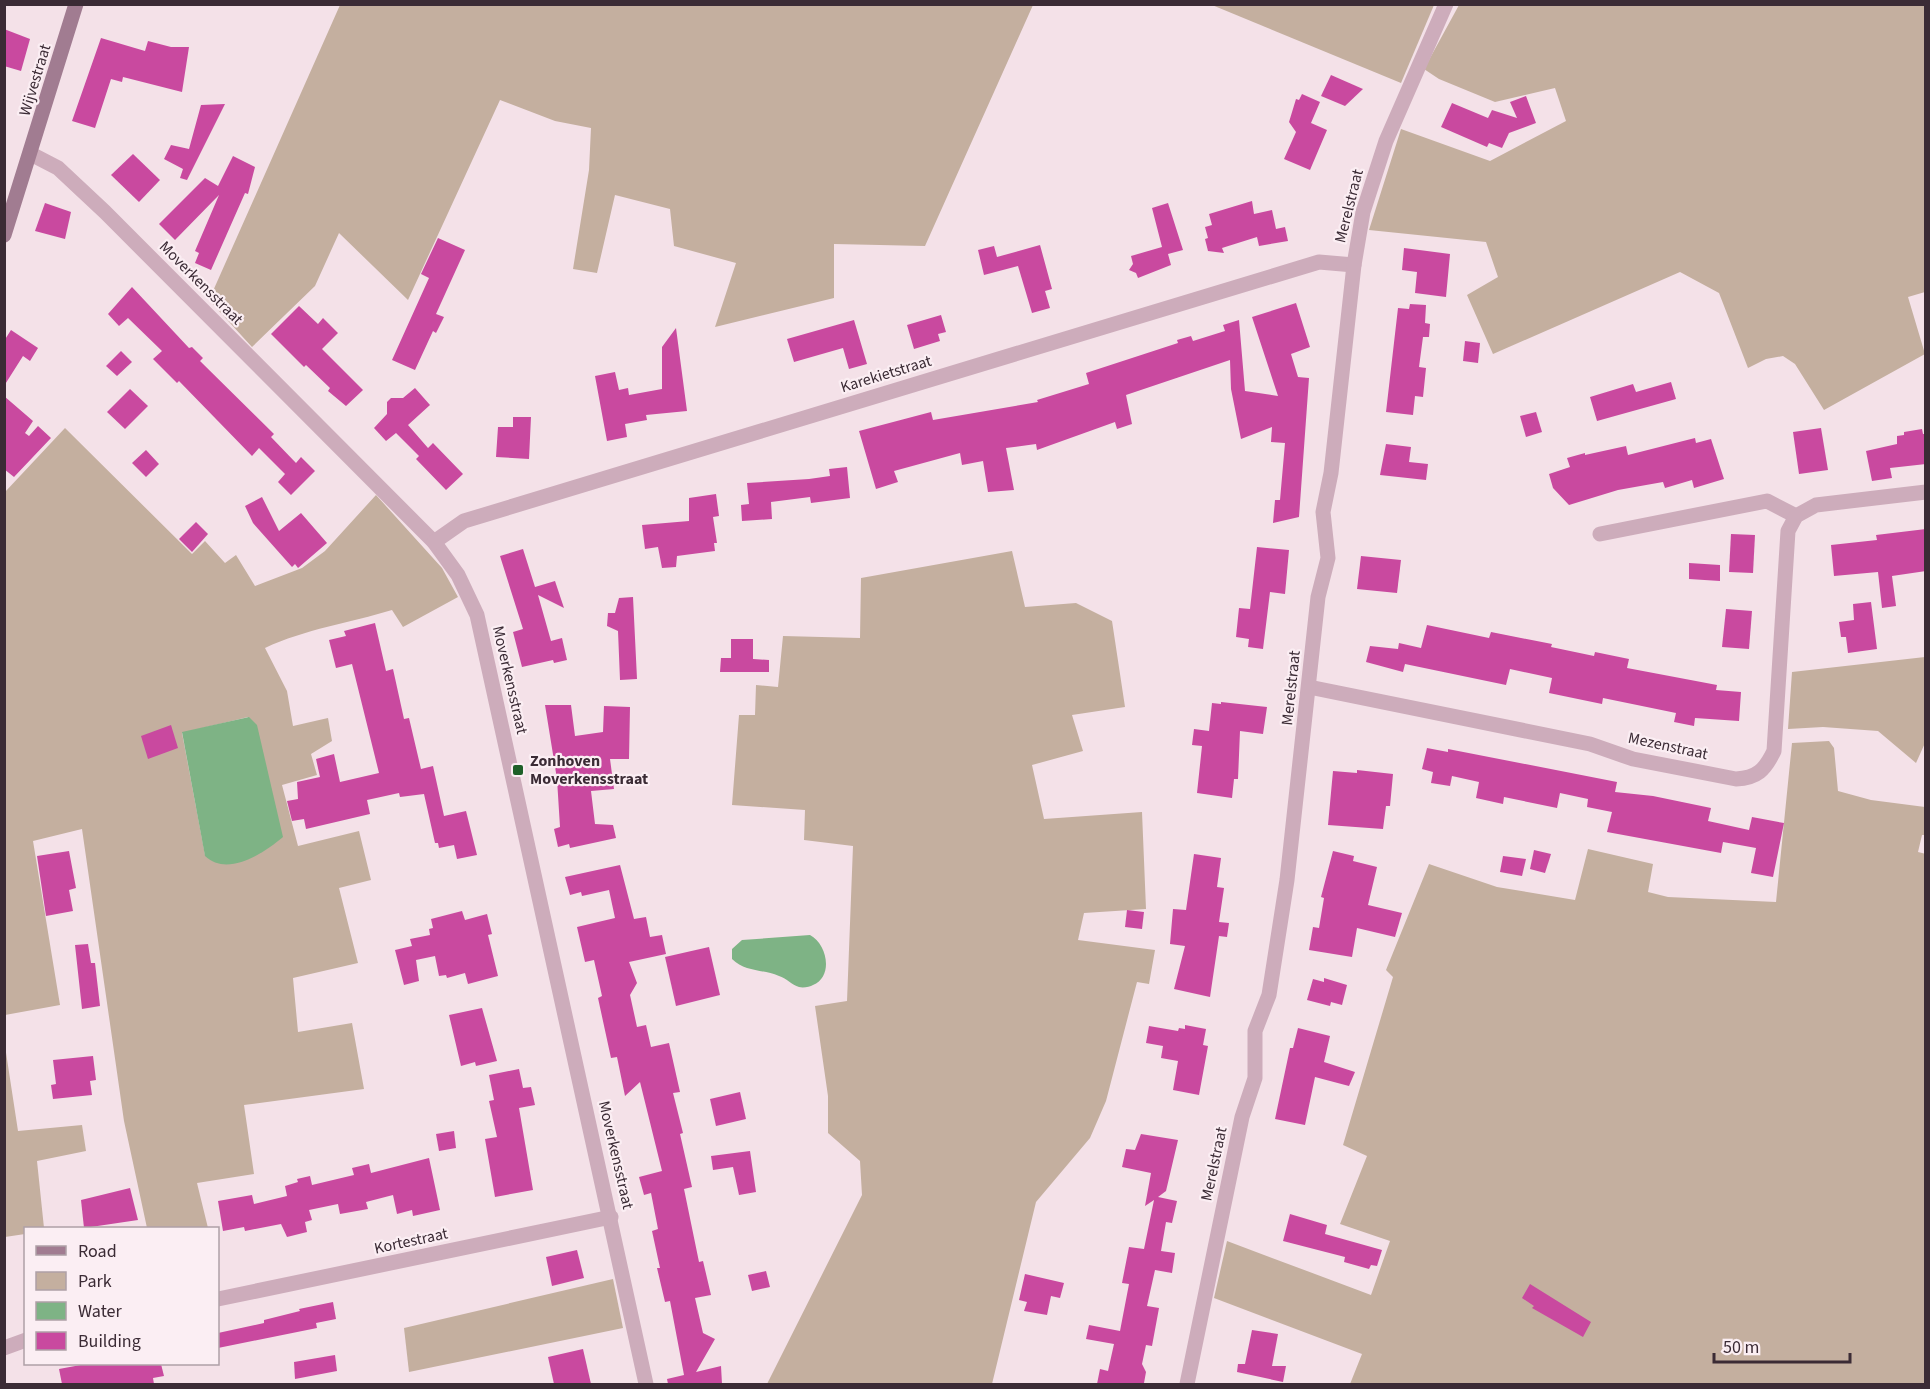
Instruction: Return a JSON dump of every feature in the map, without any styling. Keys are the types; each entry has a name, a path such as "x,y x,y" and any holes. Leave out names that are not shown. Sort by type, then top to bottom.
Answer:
{"street":[{"name":"Wijvestraat","path":"4,235 76,4"},
{"name":"Merelstraat","path":"1187,1384 1242,1117 1255,1078 1255,1031 1269,995 1287,880 1318,597 1328,558 1323,512 1331,473 1354,265 1371,184 1386,141 1446,4"},
{"name":"Moverkensstraat","path":"31,154 58,168 105,212 434,542 458,575 477,615 646,1384"},
{"name":"Karekietstraat","path":"434,542 464,521 1319,262 1354,265"},
{"path":"1600,534 1767,501 1796,516 1816,505 1926,492"},
{"name":"Mezenstraat","path":"1309,687 1590,744 1633,759 1736,779 1750,778 1761,772 1774,751 1788,531 1796,516"},
{"name":"Kortestraat","path":"219,1299 611,1217"},
{"path":"4,1348 24,1342"}],"green space":[{"path":"340,4 1033,5 925,246 834,244 834,298 715,327 736,263 674,246 670,209 615,195 597,273 573,269 589,170 591,128 555,121 500,100 408,300 339,233 315,286 252,347 209,300"},
{"path":"1212,5 1434,5 1401,83"},
{"path":"1459,5 1925,5 1925,292 1908,297 1925,354 1824,410 1795,364 1783,356 1766,359 1748,368 1719,293 1680,272 1493,354 1467,295 1498,277 1486,242 1369,230 1401,129 1490,161 1566,121 1555,88 1495,102 1439,79 1424,69"},
{"path":"65,428 192,554 205,541 225,563 236,555 255,586 302,568 325,551 376,495 442,568 458,597 403,627 392,610 312,631 265,648 287,691 293,726 328,718 332,741 311,754 317,775 282,785 298,846 359,831 371,880 339,888 358,963 293,978 298,1032 352,1023 364,1089 244,1105 254,1174 197,1183 208,1227 147,1227 124,1121 82,829 33,841 60,1005 5,1015 5,492","holes":["248,717 205,855 182,733"]},
{"path":"1012,551 1025,607 1076,603 1112,621 1125,707 1072,715 1083,751 1032,765 1044,819 1142,812 1146,909 1084,913 1078,940 1155,950 1149,984 1137,982 1106,1101 1090,1138 1036,1202 992,1384 767,1384 862,1195 860,1161 828,1133 828,1096 815,1006 847,1001 853,846 804,840 805,810 732,805 739,715 755,715 756,685 778,687 783,636 860,638 861,578"},
{"path":"1925,657 1925,743 1916,763 1878,731 1823,727 1788,729 1792,672"},
{"path":"1829,741 1834,748 1838,791 1871,800 1925,807 1925,835 1922,835 1918,852 1926,854 1925,1384 1350,1384 1362,1354 1214,1298 1227,1241 1371,1295 1390,1241 1340,1224 1367,1156 1343,1145 1393,977 1386,970 1429,864 1497,887 1575,900 1588,849 1653,864 1648,892 1668,897 1776,902 1792,743"},
{"path":"5,1046 18,1131 82,1125 86,1151 37,1161 44,1227 24,1227 24,1234 5,1237"},
{"path":"613,1279 623,1328 409,1372 404,1328"}],"water":[{"path":"249,717 257,725 283,837 245,861 234,864 214,862 205,856 182,732"},
{"path":"810,935 821,945 826,968 820,981 810,986 799,987 779,976 742,966 732,959 732,949 742,940"}],"building":[{"path":"4,29 30,39 21,71 4,66"},
{"path":"101,38 145,51 148,41 171,47 189,47 182,92 123,77 122,82 111,79 95,128 72,121"},
{"path":"1331,75 1363,89 1345,106 1321,96"},
{"path":"1302,94 1320,102 1311,123 1327,130 1310,170 1284,159 1296,132 1289,122 1296,99 1299,100"},
{"path":"1526,96 1536,123 1509,133 1502,148 1489,143 1487,147 1441,127 1452,103 1488,118 1492,110 1517,118 1510,102"},
{"path":"225,104 187,180 180,178 183,169 164,159 171,145 189,149 201,105"},
{"path":"133,154 160,180 139,202 111,175"},
{"path":"233,156 255,167 248,194 245,193 211,270 195,263 199,253 195,251 219,195 175,240 159,224 205,178 218,186"},
{"path":"1252,201 1254,214 1272,210 1276,229 1285,227 1288,241 1259,246 1257,237 1222,248 1224,253 1208,251 1205,227 1212,225 1209,214"},
{"path":"45,203 71,212 65,239 35,231"},
{"path":"1168,203 1183,250 1168,254 1171,265 1138,278 1136,273 1129,270 1133,264 1131,256 1162,247 1152,208"},
{"path":"438,238 465,250 436,314 444,317 436,333 433,331 415,370 392,360 429,278 421,274"},
{"path":"1040,245 1052,289 1045,291 1050,308 1032,313 1018,266 984,275 978,250 994,246 997,257"},
{"path":"1404,248 1450,254 1446,297 1415,293 1417,272 1402,270"},
{"path":"132,287 189,348 192,347 203,358 200,361 274,434 271,437 296,463 301,457 315,471 291,495 278,482 285,474 259,448 252,456 179,381 177,383 153,359 162,351 128,318 119,326 108,314"},
{"path":"1296,303 1310,347 1291,354 1298,377 1309,378 1299,517 1273,523 1275,500 1280,500 1285,443 1271,442 1272,427 1241,439 1231,389 1230,360 1126,395 1132,424 1117,429 1115,422 1037,450 1036,444 1006,448 1014,490 988,492 983,461 962,465 960,453 894,471 898,482 876,489 859,431 931,412 933,420 1038,402 1037,400 1089,384 1086,373 1178,343 1177,340 1191,336 1193,341 1225,331 1223,325 1239,320 1245,391 1278,396 1252,317"},
{"path":"1410,304 1426,305 1425,323 1430,324 1429,337 1423,337 1419,367 1426,368 1423,397 1415,396 1413,415 1386,412 1398,308 1409,309"},
{"path":"299,306 318,324 323,318 338,333 322,349 363,390 346,406 328,391 330,388 306,365 304,367 271,334"},
{"path":"941,315 946,332 938,334 940,341 914,349 907,325"},
{"path":"854,320 867,364 849,369 843,348 794,362 787,339"},
{"path":"676,328 687,411 646,415 647,420 625,424 627,437 607,441 595,376 615,372 619,390 628,388 629,395 662,389 662,347"},
{"path":"11,330 38,348 30,361 23,356 4,386 4,341"},
{"path":"1465,341 1480,343 1478,363 1463,361"},
{"path":"121,351 132,362 117,376 106,366"},
{"path":"1671,382 1676,399 1597,421 1590,397 1633,384 1636,392"},
{"path":"415,388 430,405 408,425 428,448 433,443 463,474 446,490 416,459 419,456 396,433 386,441 374,428 387,414 387,402 391,398 403,398"},
{"path":"130,389 148,406 125,429 107,412"},
{"path":"4,396 33,421 25,433 29,436 38,426 51,438 14,477 4,469"},
{"path":"1536,412 1542,432 1526,437 1520,416"},
{"path":"513,417 531,417 529,459 496,457 498,427 513,427"},
{"path":"1821,428 1828,470 1799,474 1793,432"},
{"path":"1922,429 1923,434 1926,434 1926,464 1890,468 1892,478 1872,481 1866,451 1897,444 1897,436 1904,435 1904,432"},
{"path":"1695,438 1696,443 1711,439 1724,479 1694,488 1692,480 1665,488 1663,482 1618,490 1569,505 1553,488 1549,474 1570,467 1567,458 1626,446 1628,455"},
{"path":"1386,444 1411,447 1409,462 1428,464 1426,480 1380,475"},
{"path":"146,450 159,464 146,477 132,463"},
{"path":"847,467 850,498 811,503 810,497 771,502 772,519 742,521 741,505 749,504 747,483 830,476 829,469"},
{"path":"716,494 719,516 713,517 717,543 714,543 715,551 677,556 676,567 662,568 658,547 645,549 642,525 689,521 689,498"},
{"path":"262,497 279,531 301,513 327,543 298,568 295,564 292,567 253,523 245,506"},
{"path":"196,522 208,534 192,552 179,539"},
{"path":"1926,529 1926,571 1892,576 1896,606 1882,608 1878,572 1834,576 1831,545 1877,540 1876,535"},
{"path":"1731,534 1755,535 1753,573 1729,572"},
{"path":"1257,547 1289,550 1285,594 1270,592 1263,649 1248,647 1249,639 1236,637 1239,608 1250,609"},
{"path":"523,549 535,587 555,581 564,608 538,595 551,641 562,638 567,660 554,663 553,660 522,667 513,632 523,629 500,556"},
{"path":"1361,556 1401,560 1397,593 1357,589"},
{"path":"1689,563 1720,565 1720,581 1689,579"},
{"path":"633,597 637,679 620,680 618,631 607,626 608,613 615,613 619,598"},
{"path":"1871,602 1877,649 1848,653 1846,637 1841,637 1839,622 1854,620 1853,604"},
{"path":"1726,609 1752,611 1749,649 1722,647"},
{"path":"375,623 386,671 393,669 404,719 409,718 421,769 433,766 444,816 466,811 477,855 457,859 454,845 439,848 438,843 435,843 424,794 400,797 399,793 367,800 370,814 306,829 304,819 292,821 287,801 298,799 297,782 320,777 316,759 334,754 340,782 379,773 352,664 336,668 329,640 346,636 344,631"},
{"path":"1427,625 1489,638 1491,632 1552,644 1551,647 1594,656 1595,652 1629,659 1627,668 1717,685 1716,690 1741,692 1739,721 1695,718 1694,726 1674,722 1676,713 1603,698 1602,704 1549,693 1552,678 1510,669 1506,685 1405,664 1403,672 1366,662 1370,646 1398,649 1399,643 1421,648"},
{"path":"731,639 753,639 753,659 769,660 769,672 720,672 721,658 731,658"},
{"path":"1221,702 1267,707 1263,734 1240,731 1238,779 1234,779 1232,798 1197,793 1202,746 1192,745 1194,729 1209,731 1212,703 1221,704"},
{"path":"545,705 571,705 575,736 603,732 604,706 630,707 629,759 610,759 614,789 591,791 595,824 613,825 616,838 570,848 569,844 558,847 554,829 560,827 557,779"},
{"path":"171,725 178,748 148,759 141,736"},
{"path":"1427,748 1448,752 1448,749 1617,782 1615,792 1653,796 1711,808 1708,821 1749,830 1752,817 1784,823 1773,877 1751,873 1756,848 1723,842 1721,853 1607,832 1612,812 1587,807 1588,799 1560,793 1557,808 1504,797 1503,804 1476,798 1479,782 1452,776 1450,786 1431,783 1433,772 1422,769"},
{"path":"1357,770 1393,774 1390,806 1386,806 1383,829 1328,825 1333,771 1357,773"},
{"path":"1534,850 1551,854 1545,873 1530,869"},
{"path":"69,851 76,888 69,890 73,911 46,916 37,856"},
{"path":"1333,851 1354,856 1353,861 1377,867 1368,905 1402,913 1395,937 1357,928 1352,957 1309,950 1313,927 1319,928 1324,898 1321,897"},
{"path":"1194,854 1221,858 1217,887 1224,888 1219,922 1229,923 1227,937 1219,936 1210,997 1174,989 1185,946 1170,944 1173,909 1186,910"},
{"path":"1503,856 1526,859 1522,876 1500,872"},
{"path":"620,865 634,919 646,917 650,937 662,935 666,954 629,962 637,983 630,995 637,1027 646,1025 651,1047 669,1043 680,1092 673,1093 683,1133 680,1134 692,1187 684,1189 699,1262 703,1261 711,1295 695,1298 703,1333 715,1339 696,1372 721,1366 722,1384 668,1384 667,1379 684,1375 670,1301 665,1302 657,1268 660,1268 652,1231 658,1229 651,1193 644,1195 639,1177 662,1171 640,1082 625,1096 617,1057 611,1058 598,998 602,996 594,960 585,962 577,927 615,918 609,890 582,896 581,892 570,895 565,877"},
{"path":"1127,910 1144,912 1142,929 1125,927"},
{"path":"462,911 465,920 487,914 492,934 488,935 498,976 468,984 465,973 447,978 446,975 439,976 435,956 416,960 419,981 404,985 395,950 412,946 410,939 430,935 429,929 433,928 431,919"},
{"path":"88,944 91,963 95,963 100,1006 82,1009 75,945"},
{"path":"709,947 720,995 676,1006 665,957"},
{"path":"1324,978 1347,985 1342,1005 1331,1002 1330,1006 1307,1000 1313,979 1324,982"},
{"path":"482,1008 497,1061 476,1066 475,1062 461,1066 449,1015"},
{"path":"1185,1025 1206,1029 1203,1045 1208,1046 1199,1095 1173,1090 1178,1061 1161,1058 1163,1046 1146,1043 1149,1026 1178,1031 1179,1028 1185,1029"},
{"path":"1298,1028 1330,1036 1324,1062 1355,1072 1349,1086 1315,1077 1305,1125 1275,1119 1290,1048 1293,1048"},
{"path":"93,1056 96,1080 90,1081 92,1095 53,1099 51,1085 56,1084 53,1060"},
{"path":"519,1069 523,1088 531,1087 535,1105 519,1108 533,1190 495,1197 485,1139 497,1137 489,1101 494,1100 489,1075"},
{"path":"740,1092 746,1119 716,1126 710,1099"},
{"path":"454,1131 456,1148 439,1151 436,1134"},
{"path":"1141,1134 1178,1140 1166,1191 1158,1197 1177,1201 1172,1223 1166,1222 1161,1251 1175,1253 1172,1273 1155,1270 1147,1306 1159,1308 1152,1346 1146,1345 1142,1364 1146,1372 1144,1383 1097,1384 1100,1369 1108,1371 1114,1344 1086,1339 1089,1325 1120,1331 1129,1284 1122,1283 1129,1247 1144,1249 1154,1200 1145,1206 1151,1173 1122,1167 1126,1149 1135,1150"},
{"path":"750,1151 756,1192 739,1195 733,1167 713,1170 711,1156"},
{"path":"429,1158 440,1210 413,1216 412,1210 397,1214 393,1195 366,1202 368,1209 340,1214 338,1204 309,1210 312,1220 305,1222 307,1232 287,1237 281,1224 245,1231 244,1227 223,1231 218,1201 252,1195 254,1204 287,1196 285,1186 298,1182 297,1179 310,1176 312,1185 354,1175 352,1168 369,1164 371,1173"},
{"path":"130,1188 138,1220 84,1227 81,1200"},
{"path":"1290,1214 1327,1225 1325,1234 1382,1250 1377,1266 1371,1265 1369,1269 1344,1262 1345,1257 1283,1241"},
{"path":"577,1250 584,1278 552,1286 546,1257"},
{"path":"766,1271 770,1287 752,1291 748,1275"},
{"path":"1025,1274 1064,1283 1060,1298 1051,1296 1047,1315 1024,1311 1027,1302 1019,1300"},
{"path":"1530,1284 1591,1322 1583,1337 1532,1308 1534,1306 1522,1298"},
{"path":"333,1302 336,1319 316,1323 317,1328 219,1348 219,1333 264,1323 264,1320 300,1311 299,1309"},
{"path":"1252,1330 1278,1334 1272,1366 1286,1366 1283,1382 1237,1372 1238,1364 1245,1364"},
{"path":"583,1349 591,1384 554,1384 548,1357"},
{"path":"335,1355 337,1371 295,1379 294,1362"},
{"path":"81,1365 161,1365 164,1376 153,1378 154,1384 62,1384 59,1369"}],"place":[{"name":"Zonhoven Moverkensstraat","path":"518,770"}]}
